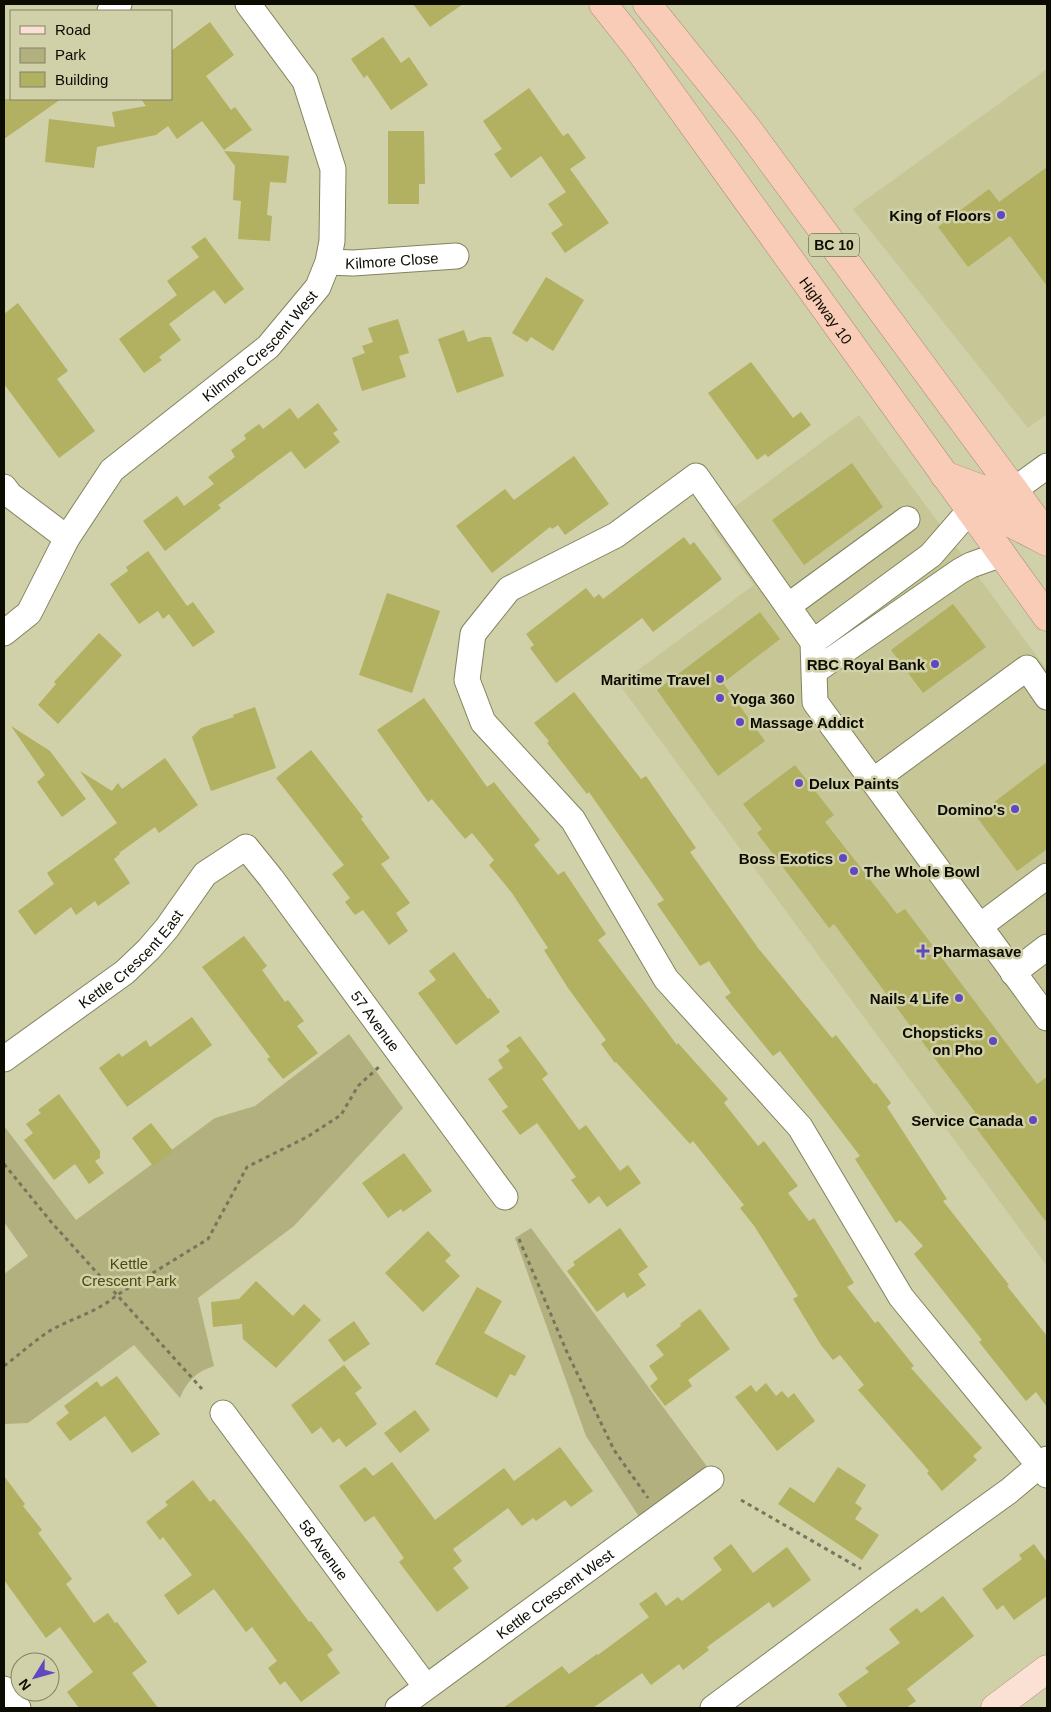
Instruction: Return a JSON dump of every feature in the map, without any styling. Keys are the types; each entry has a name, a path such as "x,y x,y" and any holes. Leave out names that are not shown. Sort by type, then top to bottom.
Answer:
{"highway":[{"name":"Highway 10","path":"603,4 659,78 1047,617"},
{"name":"BC 10","path":"647,4 747,128 1047,535"},
{"path":"944,475 998,495 1014,490"},
{"path":"970,510 1003,519 1047,542"}],"main road":[{"path":"995,1708 1047,1669"}],"street":[{"name":"Kilmore Crescent West","path":"4,633 29,614 67,538 112,470 268,347 318,287 328,262 332,241 333,169 305,81 248,4"},
{"name":"Kilmore Close","path":"328,262 353,263 456,256"},
{"path":"1014,490 1047,466"},
{"path":"713,1708 880,1584 1045,1466 901,1297 800,1126 666,979 573,820 483,722 467,680 473,634 509,589 616,535 696,476 813,642 814,702 1047,1018"},
{"path":"4,487 10,495 67,538"},
{"path":"813,642 931,555 970,510"},
{"path":"788,606 906,519"},
{"path":"815,672 960,571 1002,554"},
{"path":"873,781 1027,668 1047,697"},
{"name":"Kettle Crescent East","path":"4,1059 125,972 168,928 205,874 246,847"},
{"name":"57 Avenue","path":"246,847 271,878 505,1196"},
{"path":"980,926 1047,876"},
{"path":"1013,972 1047,947"},
{"name":"58 Avenue","path":"223,1413 426,1687"},
{"name":"Kettle Crescent West","path":"398,1708 711,1479"},
{"path":"4,1689 18,1708"}],"path":[{"path":"4,1366 46,1333 106,1304 117,1295 208,1239 247,1167 307,1137 341,1115 358,1086 384,1062"},
{"path":"4,1164 52,1223 202,1388"},
{"path":"519,1239 566,1350 614,1450 652,1502"},
{"path":"740,1500 867,1572"}],"shaded area":[{"path":"1047,69 1047,414 1028,428 853,209"},
{"path":"859,415 1047,670 1047,1266 619,684 754,585 710,525"}],"green space":[{"name":"Kettle Crescent Park","path":"349,1034 403,1108 294,1226 198,1298 214,1366 202,1371 193,1378 185,1387 180,1398 134,1345 28,1423 4,1424 4,1274 28,1256 4,1222 4,1126 76,1220 215,1118 255,1106"},
{"path":"531,1228 711,1472 642,1521 586,1436 515,1238"}],"building":[{"path":"413,4 463,4 430,27"},
{"path":"210,22 234,55 206,76 231,110 235,107 252,130 224,150 202,121 177,139 168,126 156,135 97,147 94,168 45,162 49,119 115,127 112,112 146,106 142,100 172,100 172,50"},
{"path":"383,37 401,63 409,57 428,85 391,110 367,75 364,78 351,59"},
{"path":"529,88 563,136 568,133 586,158 570,169 609,223 565,253 551,233 563,225 548,204 566,192 541,156 511,178 494,154 502,149 483,121"},
{"path":"4,99 60,100 4,139"},
{"path":"388,131 424,131 425,184 419,184 419,204 388,204"},
{"path":"224,151 289,156 286,183 270,182 267,215 272,216 270,241 238,239 241,201 233,200 235,166"},
{"name":"King of Floors","path":"1047,167 1047,286 1010,236 968,267 938,227 989,189 999,202"},
{"path":"205,237 244,289 225,304 214,290 169,324 181,340 159,357 162,360 144,373 119,339 177,295 167,281 199,257 191,247"},
{"path":"546,277 584,300 553,351 531,337 527,342 512,333"},
{"path":"18,303 68,371 57,379 95,431 59,458 4,384 4,314"},
{"path":"398,319 409,353 399,356 406,377 362,391 352,358 365,353 362,346 373,342 368,328"},
{"path":"464,330 468,342 483,337 491,337 504,376 457,393 438,339"},
{"path":"751,362 793,418 801,412 811,425 768,457 765,454 757,460 708,393"},
{"path":"318,403 338,430 333,433 340,442 305,469 291,451 218,505 221,508 165,551 143,521 177,496 184,506 214,484 208,477 235,457 231,450 246,439 244,435 259,424 263,429 290,408 298,419"},
{"path":"574,456 609,504 565,535 558,525 552,529 550,527 492,573 456,526 505,489 514,500"},
{"path":"852,463 883,507 804,565 772,520"},
{"path":"684,537 690,545 694,542 722,579 653,632 642,618 556,683 530,648 534,645 526,634 586,588 594,598 599,594 603,599"},
{"path":"148,551 187,606 193,602 215,632 193,647 169,614 163,619 158,611 139,624 110,584 128,571 126,567"},
{"path":"387,593 440,611 412,693 359,675"},
{"path":"953,604 986,647 923,693 891,650"},
{"path":"760,612 780,639 723,683 765,741 718,776 657,690"},
{"path":"99,633 122,655 58,724 38,705 56,684 54,682"},
{"path":"574,692 641,779 646,776 696,848 690,852 758,948 832,1038 836,1035 891,1103 887,1107 947,1199 943,1201 1047,1336 1047,1407 1036,1392 1026,1401 979,1342 982,1340 914,1254 923,1246 900,1220 896,1223 855,1159 860,1156 780,1051 773,1056 725,997 731,993 709,961 700,966 657,904 664,900 589,792 587,794 547,743 549,741 534,723"},
{"path":"424,698 487,787 494,782 540,840 534,845 558,875 564,871 606,934 598,940 677,1045 678,1043 728,1099 724,1103 758,1146 764,1141 798,1186 788,1193 809,1221 814,1218 854,1283 847,1287 875,1323 878,1321 914,1366 911,1368 982,1448 973,1456 977,1460 942,1491 927,1473 929,1471 858,1390 864,1385 840,1355 833,1360 821,1345 793,1299 798,1296 755,1227 740,1208 744,1205 693,1141 690,1144 615,1063 601,1044 606,1040 568,988 544,950 548,948 512,893 489,865 494,860 472,833 465,839 432,799 428,802 377,730"},
{"path":"255,707 276,768 211,791 192,737 201,728 234,717 233,715"},
{"path":"11,726 50,751 86,799 62,817 37,782 45,775"},
{"path":"311,750 363,817 361,819 390,858 381,864 410,903 396,913 408,931 389,945 363,910 355,915 345,902 350,898 332,874 344,865 276,778"},
{"path":"165,758 198,805 159,833 155,827 119,853 114,859 130,883 98,906 95,901 76,915 71,907 35,935 18,911 54,884 47,873 117,823 80,771 112,791 118,783 122,789"},
{"path":"1047,762 1047,849 1017,871 976,816"},
{"path":"795,765 834,815 825,822 897,914 905,909 1037,1084 1047,1077 1047,1223 968,1117 975,1112 834,924 829,928 757,833 762,829 743,804"},
{"path":"244,936 267,966 262,970 285,1002 288,1000 304,1021 297,1026 318,1053 283,1079 267,1059 270,1057 202,967"},
{"path":"454,952 488,999 490,998 500,1012 456,1045 418,993 436,980 429,971"},
{"path":"192,1017 212,1045 127,1107 99,1068 119,1053 122,1057 146,1040 150,1047"},
{"path":"520,1036 548,1074 542,1079 579,1130 586,1125 620,1171 628,1165 641,1183 607,1207 599,1196 589,1204 571,1180 576,1177 537,1123 520,1135 502,1111 508,1107 488,1079 503,1068 498,1060 510,1051 506,1046"},
{"path":"59,1094 100,1151 100,1158 95,1161 104,1173 89,1184 75,1164 54,1180 24,1140 33,1133 26,1124 41,1113 38,1110"},
{"path":"151,1123 173,1151 153,1166 132,1138"},
{"path":"404,1153 432,1191 403,1212 401,1209 388,1218 362,1183"},
{"path":"620,1228 648,1267 638,1274 646,1285 627,1298 624,1292 597,1312 567,1271 575,1265 573,1262"},
{"path":"428,1231 451,1255 445,1261 460,1276 423,1312 385,1273"},
{"path":"256,1281 293,1316 304,1304 321,1320 276,1368 243,1339 242,1324 213,1327 211,1302 239,1299"},
{"path":"477,1287 502,1301 484,1333 526,1356 515,1376 510,1374 497,1398 435,1364"},
{"path":"700,1309 730,1349 688,1380 692,1386 665,1406 650,1386 658,1379 649,1366 664,1355 656,1345"},
{"path":"354,1321 370,1344 344,1362 328,1340"},
{"path":"344,1365 362,1388 355,1393 377,1424 346,1447 339,1438 333,1443 321,1427 312,1434 291,1405"},
{"path":"117,1376 160,1434 132,1453 105,1416 70,1441 56,1423 69,1413 64,1406 97,1381 101,1387"},
{"path":"766,1383 776,1396 782,1391 788,1398 794,1393 815,1421 777,1451 735,1397 751,1385 756,1392"},
{"path":"415,1410 430,1430 400,1453 384,1433"},
{"path":"560,1447 593,1491 571,1507 565,1500 536,1521 533,1518 522,1526 508,1508 453,1549 462,1561 453,1568 469,1588 437,1612 399,1562 404,1558 374,1516 365,1522 339,1486 365,1467 373,1476 392,1462 435,1520 504,1468 514,1481"},
{"path":"838,1467 866,1485 855,1503 862,1508 855,1519 879,1535 862,1560 778,1504 790,1487 814,1503"},
{"path":"4,1476 25,1504 23,1506 42,1530 38,1533 72,1579 66,1584 94,1623 108,1613 147,1662 132,1673 158,1708 79,1708 67,1692 93,1672 60,1627 46,1638 4,1580"},
{"path":"193,1480 210,1502 214,1499 309,1622 311,1621 333,1650 327,1655 340,1673 301,1702 285,1681 280,1685 268,1668 277,1661 252,1627 246,1632 214,1589 178,1615 164,1595 192,1575 163,1537 160,1540 146,1522 168,1505 165,1502"},
{"path":"731,1544 753,1573 787,1547 811,1580 773,1608 769,1602 707,1647 709,1650 683,1670 679,1664 651,1685 642,1673 593,1708 503,1708 562,1666 569,1674 649,1617 639,1604 656,1592 666,1606 678,1597 682,1601 722,1570 713,1558"},
{"path":"1034,1544 1047,1562 1047,1596 1014,1620 1003,1605 997,1610 982,1589 1022,1559 1019,1555"},
{"path":"943,1596 974,1636 907,1689 916,1701 906,1708 848,1708 838,1694 869,1672 865,1668 900,1643 889,1629 917,1608 921,1613"}],"place":[{"name":"King of Floors","path":"1001,215"},
{"name":"RBC Royal Bank","path":"935,664"},
{"name":"Maritime Travel","path":"720,679"},
{"name":"Yoga 360","path":"720,698"},
{"name":"Massage Addict","path":"740,722"},
{"name":"Delux Paints","path":"799,783"},
{"name":"Domino's","path":"1015,809"},
{"name":"Boss Exotics","path":"843,858"},
{"name":"The Whole Bowl","path":"854,871"},
{"name":"Pharmasave","path":"923,951"},
{"name":"Nails 4 Life","path":"959,998"},
{"name":"Chopsticks on Pho","path":"993,1041"},
{"name":"Service Canada","path":"1033,1120"}]}
